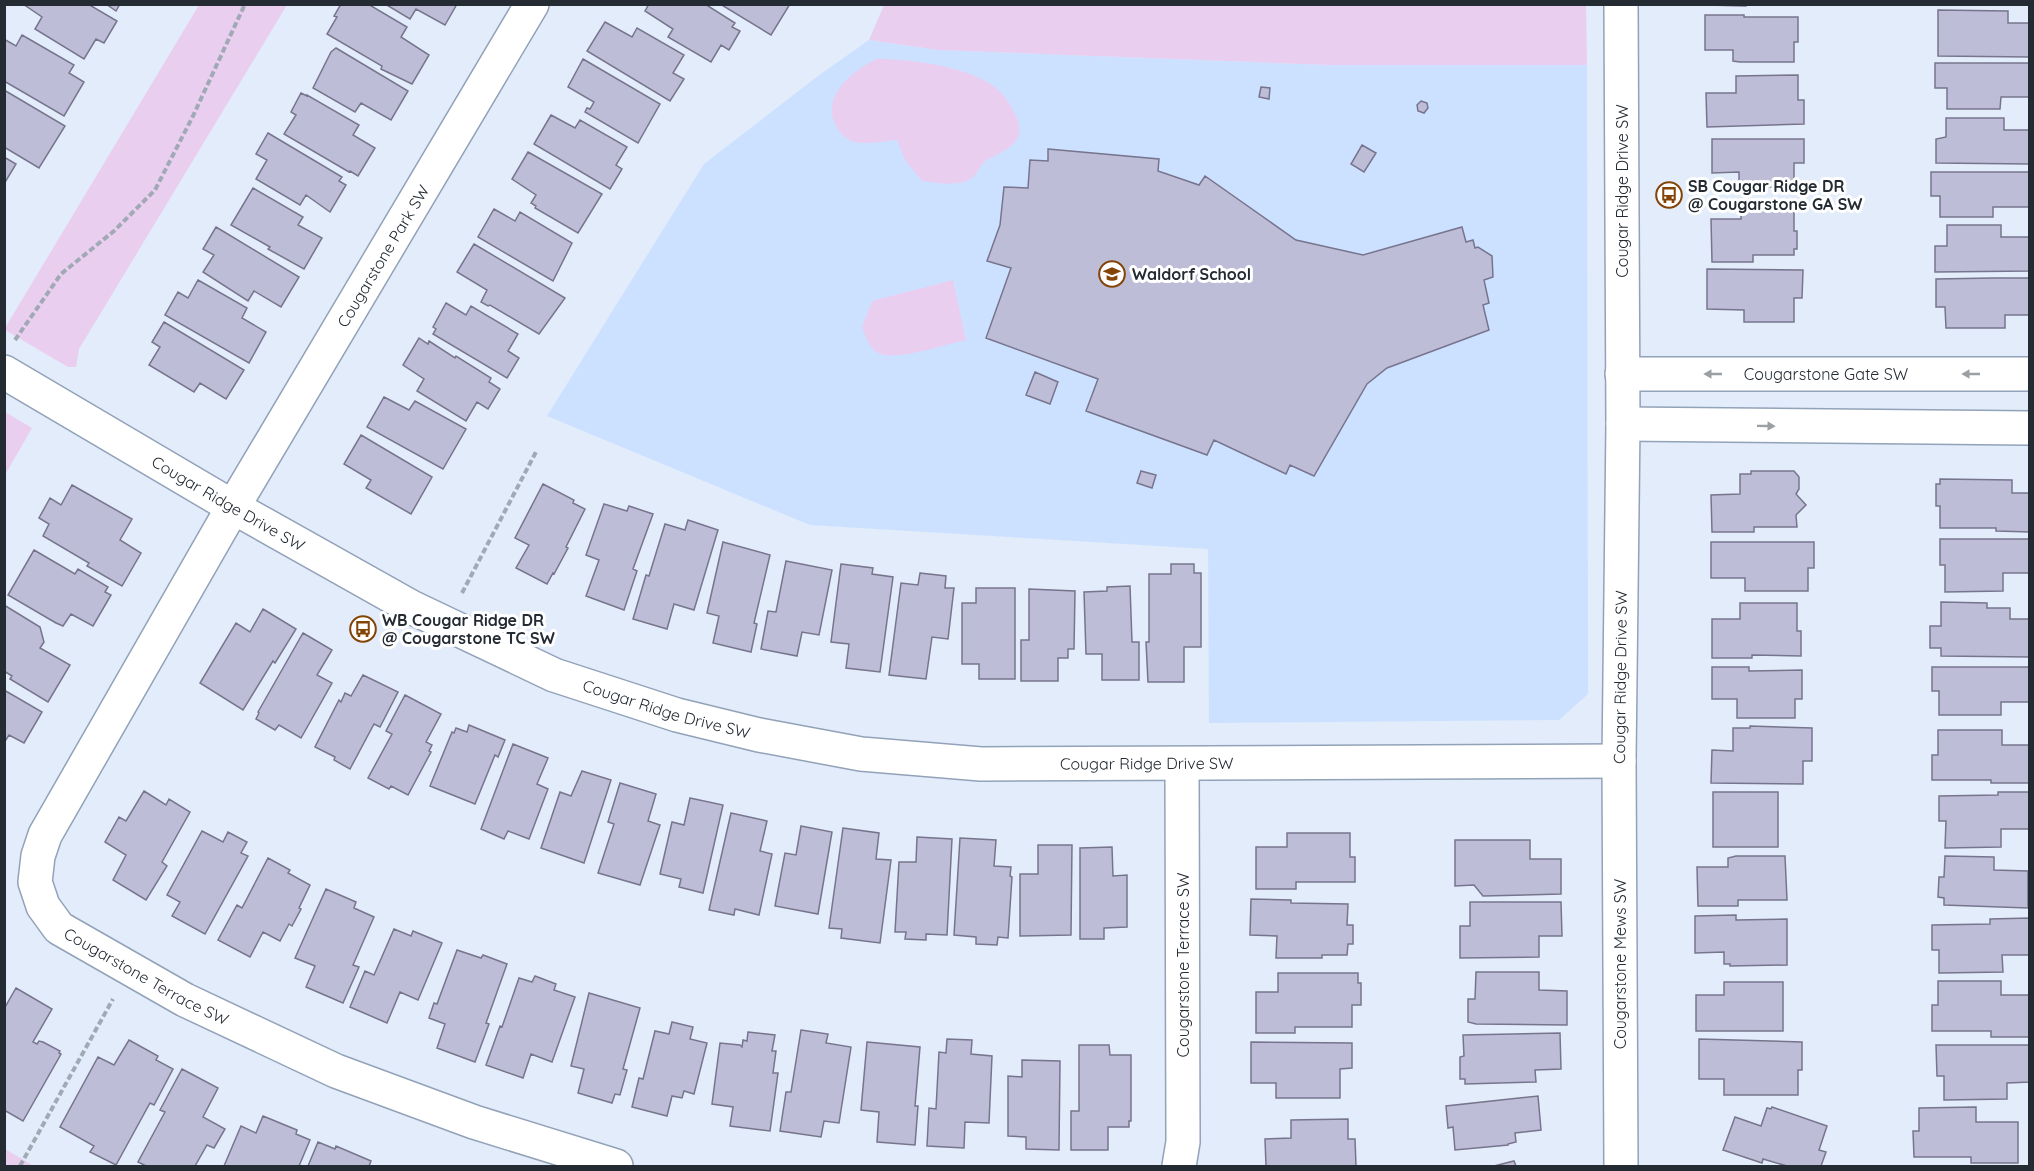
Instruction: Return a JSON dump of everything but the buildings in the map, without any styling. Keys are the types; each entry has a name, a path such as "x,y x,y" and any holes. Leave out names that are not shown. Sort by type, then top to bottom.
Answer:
{"street":[{"name":"Cougarstone Park SW","path":"233,507 532,4"},
{"name":"Cougar Ridge Drive SW","path":"8,358 233,507 401,601 555,675 677,716 759,735 861,754 981,764 1619,761 1623,424 1621,4"},
{"name":"Cougarstone Gate SW","path":"1622,374 2030,374"},
{"path":"1623,424 2030,428"},
{"name":"Cougarstone Terrace SW","path":"233,507 45,835 38,856 35,882 43,906 58,928 185,1000 336,1071 474,1122 615,1167"},
{"name":"Cougarstone Mews SW","path":"1619,761 1621,1167"},
{"name":"Cougarstone Terrace SW","path":"1179,1167 1184,1142 1182,764"}],"path":[{"path":"8,358 61,274 114,231 155,190 193,116 245,4"},
{"path":"446,623 537,450"},
{"path":"20,1167 113,999"}],"shaded area":[{"path":"1586,4 1587,65 1328,65 938,50 869,40 884,5"},
{"path":"199,5 287,5 79,349 76,367 68,367 5,328"},
{"name":"Waldorf School","path":"869,40 938,50 1328,65 1587,65 1588,694 1559,720 1209,723 1208,549 810,525 547,416 704,164 818,76"},
{"path":"876,59 939,65 984,80 1005,97 1011,107 1019,124 1018,138 1008,148 985,162 967,181 948,184 922,181 905,160 897,140 860,143 845,137 837,128 832,106 835,96 848,78"},
{"path":"953,280 966,340 907,354 884,355 874,350 862,327 872,301"},
{"path":"5,412 32,428 5,475"},
{"path":"5,1149 34,1166 5,1166"}],"place":[{"name":"SB Cougar Ridge DR @ Cougarstone GA SW","path":"1669,195"},
{"name":"Waldorf School","path":"1112,274"},
{"name":"WB Cougar Ridge DR @ Cougarstone TC SW","path":"363,629"}]}
